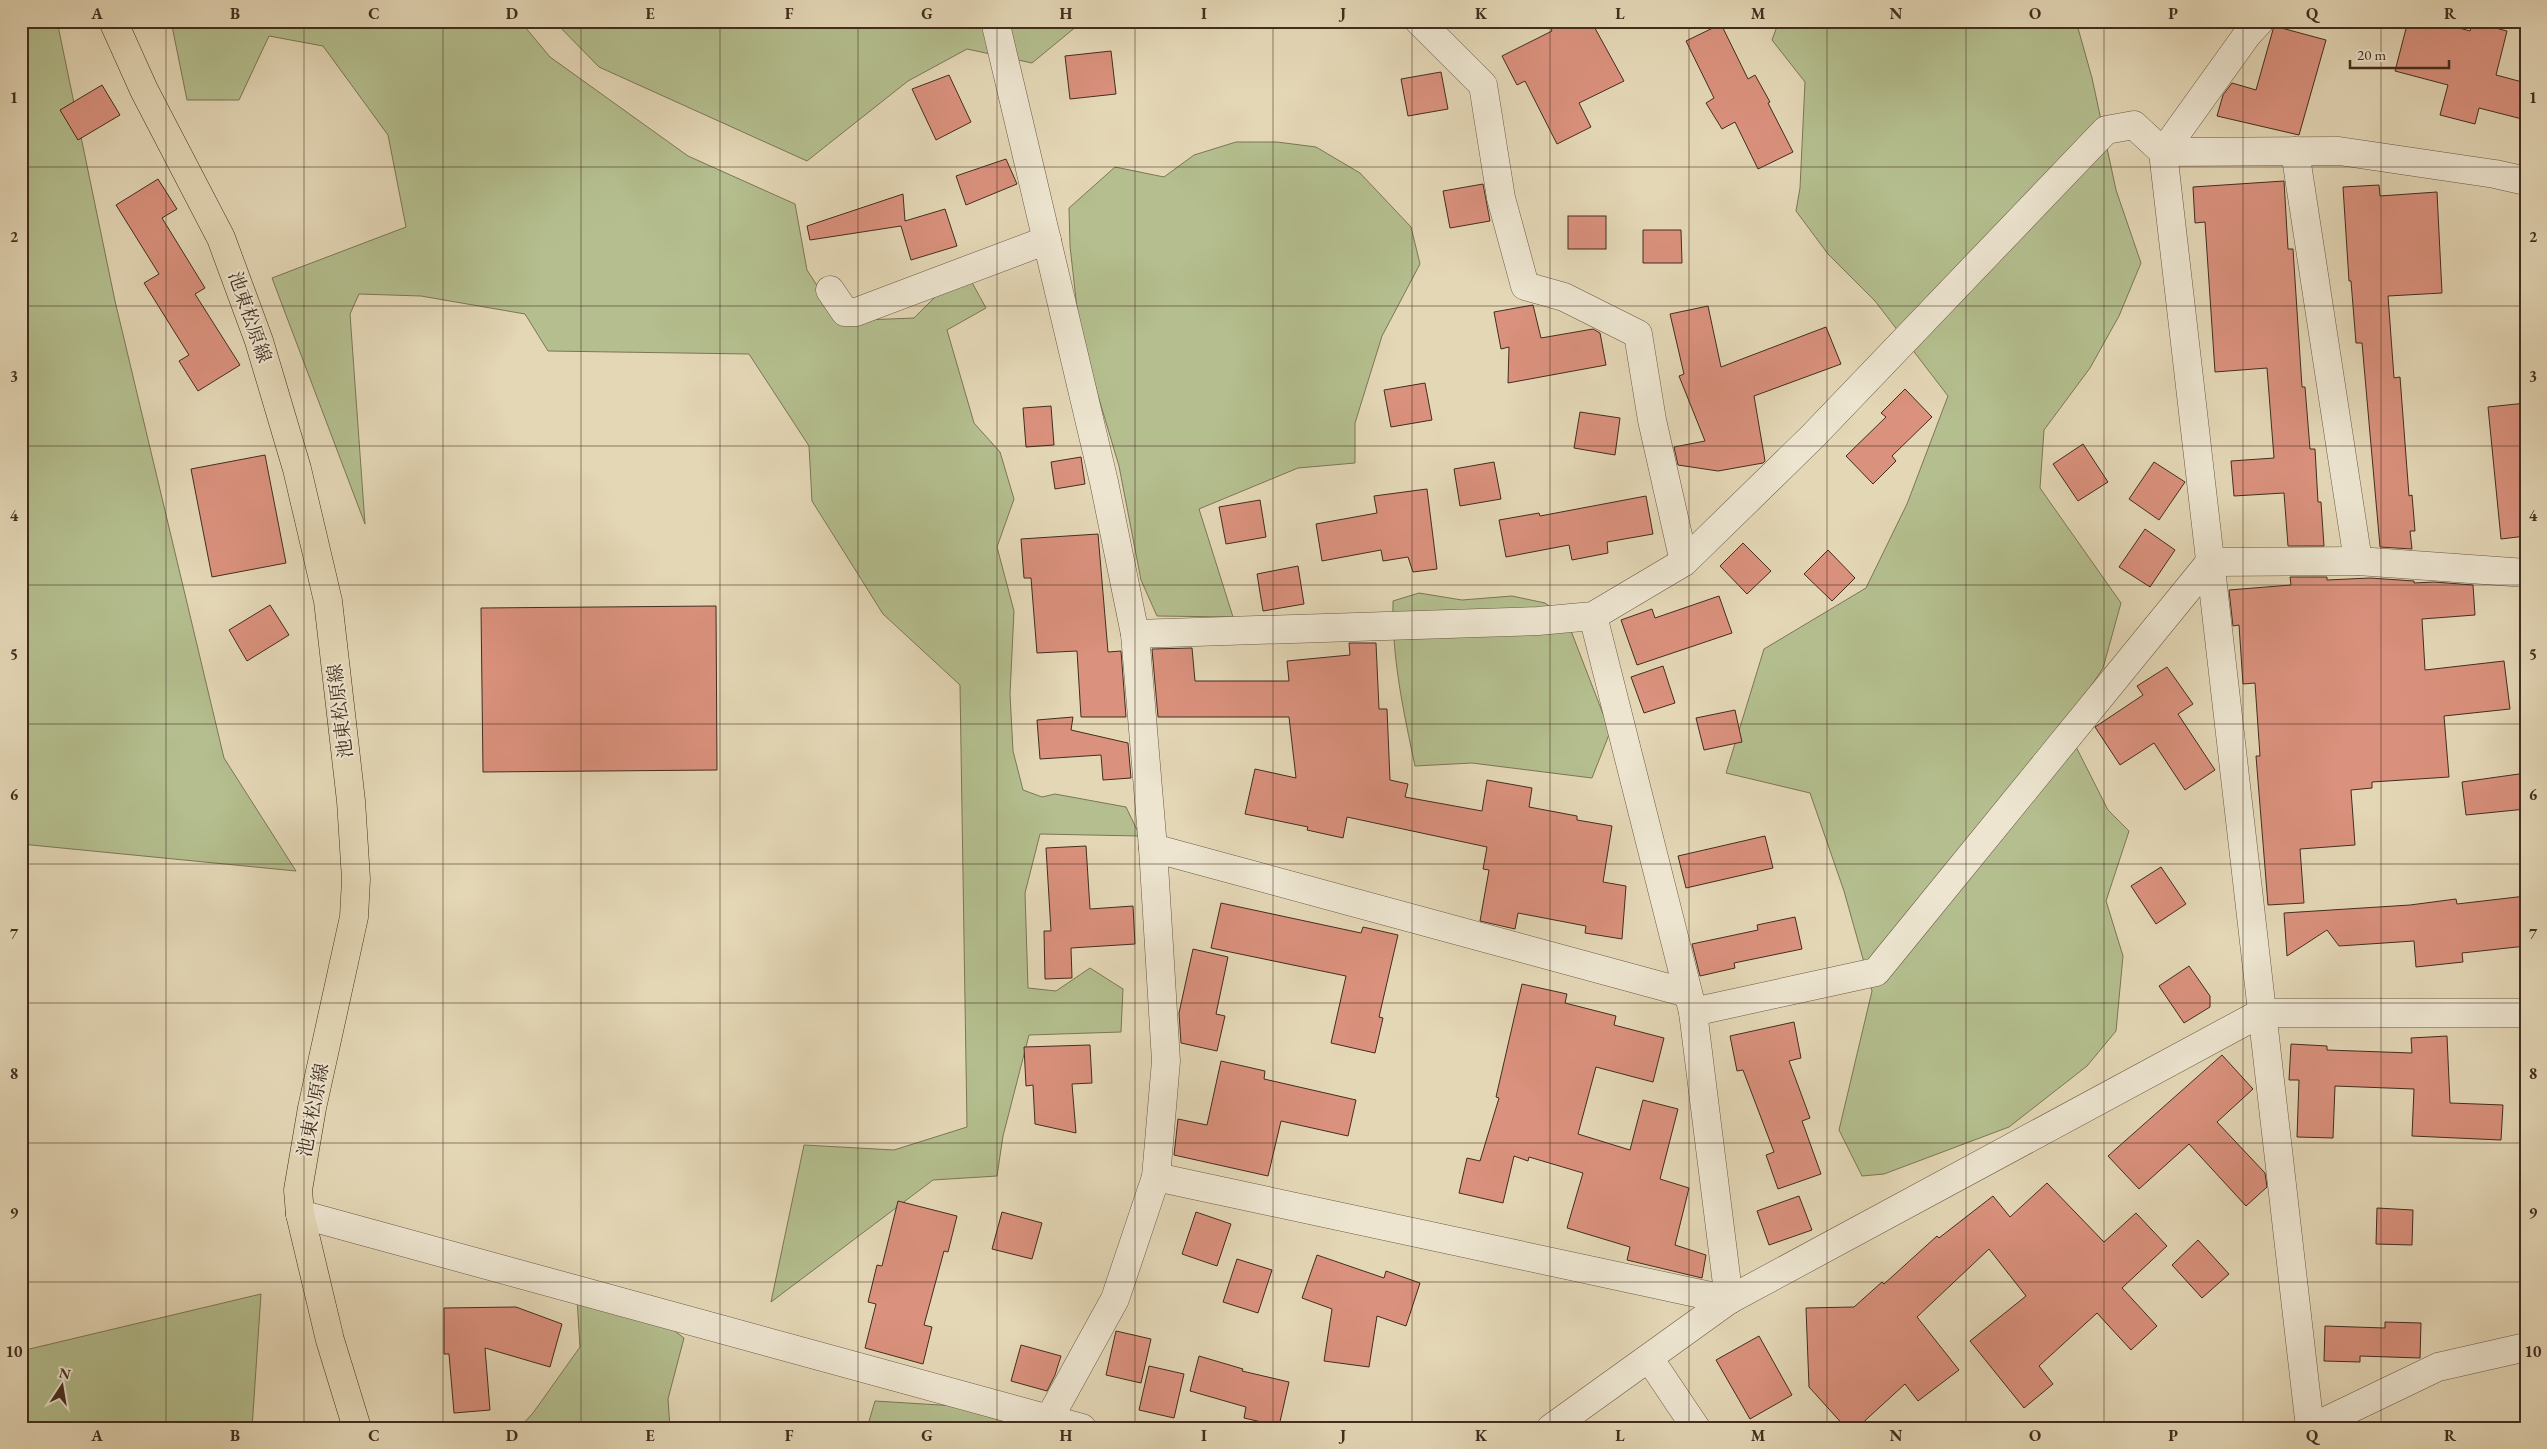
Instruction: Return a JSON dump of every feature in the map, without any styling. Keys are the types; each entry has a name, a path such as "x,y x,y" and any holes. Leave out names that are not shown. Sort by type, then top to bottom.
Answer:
{"main road":[{"name":"池東松原線","path":"113,21 144,90 221,238 252,322 297,469 328,601 351,801 356,879 354,917 314,1098 298,1190 300,1214 330,1340 357,1428"}],"street":[{"path":"995,21 1104,482 1135,634 1153,848 1166,1061 1156,1177 1115,1299 1048,1423"},
{"path":"1419,21 1483,85 1502,198 1525,286 1564,297 1638,334 1652,420 1684,562"},
{"path":"2163,152 2247,34 2260,21"},
{"path":"1135,634 1538,621 1593,616 1684,562 1813,436 2106,130 2134,125 2163,152 2310,1428 2438,1367 2526,1347"},
{"path":"2295,151 2358,561"},
{"path":"2163,152 2340,151 2495,174 2526,181"},
{"path":"830,290 845,312 856,312 1047,240"},
{"path":"2210,562 2358,561 2526,573"},
{"path":"1153,848 1690,1002 1876,972 2210,562"},
{"path":"1593,616 1690,1002 1729,1300"},
{"path":"1550,1428 1729,1300 2261,1013 2526,1013"},
{"path":"1156,1177 1729,1300"},
{"path":"300,1214 1048,1423 1082,1428"},
{"path":"1649,1358 1696,1428"}],"green space":[{"path":"21,21 57,21 115,301 224,758 296,871 21,844"},
{"path":"171,21 520,21 550,57 688,156 795,204 807,270 840,321 914,318 964,268 986,308 947,330 974,423 1000,452 1014,499 997,547 1014,611 1010,694 1013,751 1023,790 1042,797 1055,794 1126,807 1140,836 1040,834 1025,893 1028,988 1056,991 1090,968 1123,989 1121,1032 1029,1035 1003,1136 997,1176 933,1180 771,1302 804,1145 894,1150 967,1127 960,685 883,614 812,501 809,446 749,354 548,351 525,314 421,296 359,294 350,314 365,524 272,278 406,227 388,135 323,46 269,36 239,100 187,100"},
{"path":"554,21 1083,21 1032,63 967,49 908,81 807,161 599,67"},
{"path":"1779,21 2076,21 2092,78 2116,190 2141,263 2119,316 2090,368 2044,430 2040,488 2121,603 2103,668 2065,725 2108,810 2129,831 2106,901 2123,956 2116,1031 2087,1066 2009,1127 1884,1174 1862,1176 1839,1130 1872,991 1844,891 1810,793 1726,773 1764,649 1866,588 1907,504 1948,396 1875,301 1828,254 1796,211 1800,188 1805,82 1772,40"},
{"path":"1236,142 1277,142 1316,147 1360,173 1411,227 1420,264 1382,336 1355,423 1355,463 1298,468 1199,509 1233,617 1157,616 1141,580 1119,466 1080,335 1070,246 1069,208 1115,167 1164,177 1194,155"},
{"path":"1419,593 1462,600 1512,596 1545,603 1566,618 1610,732 1592,778 1472,763 1415,766 1396,664 1393,601"},
{"path":"261,1294 252,1428 21,1428 21,1351"},
{"path":"577,1298 643,1307 684,1338 668,1399 670,1428 519,1428 533,1413 580,1347"},
{"path":"875,1401 972,1407 1006,1419 1011,1428 867,1428"}],"building":[{"path":"1547,21 1591,21 1624,81 1579,103 1591,127 1557,144 1525,81 1517,85 1502,56 1552,31"},
{"path":"2408,21 2434,21 2470,31 2473,22 2507,31 2496,75 2526,83 2526,120 2479,108 2475,124 2440,115 2448,85 2395,71"},
{"path":"1721,24 1748,79 1755,75 1770,102 1768,103 1793,152 1758,169 1735,122 1722,129 1706,103 1714,98 1686,41"},
{"path":"2274,26 2326,40 2299,135 2217,116 2223,95 2232,83 2256,90"},
{"path":"1111,51 1116,94 1070,99 1065,56"},
{"path":"1441,72 1448,109 1408,116 1401,79"},
{"path":"949,75 971,122 936,140 912,89"},
{"path":"102,85 120,115 78,140 60,110"},
{"path":"1006,159 1017,184 966,205 956,176"},
{"path":"158,179 177,209 162,218 205,288 195,294 240,365 198,391 179,361 189,355 144,283 159,274 116,205"},
{"path":"2284,181 2288,249 2293,249 2302,387 2305,387 2310,449 2315,449 2318,502 2321,502 2324,546 2288,546 2284,493 2234,496 2231,461 2274,458 2267,368 2215,372 2205,222 2195,223 2193,187"},
{"path":"1483,184 1490,221 1450,228 1443,191"},
{"path":"2379,185 2380,196 2437,192 2442,293 2388,296 2394,378 2400,377 2409,496 2412,495 2415,531 2410,531 2412,549 2380,547 2362,343 2356,343 2351,281 2349,281 2343,187"},
{"path":"903,194 905,221 945,209 957,246 911,260 901,226 810,240 807,226"},
{"path":"1568,216 1606,216 1606,249 1568,249"},
{"path":"1643,230 1681,230 1682,263 1643,263"},
{"path":"1533,305 1541,338 1593,329 1600,333 1606,365 1508,383 1509,347 1501,349 1494,312"},
{"path":"1708,306 1721,367 1826,327 1841,364 1754,396 1765,461 1763,463 1718,471 1678,465 1674,447 1705,441 1679,376 1684,374 1670,314"},
{"path":"1425,383 1432,420 1391,427 1384,390"},
{"path":"1905,389 1932,417 1892,456 1896,461 1873,484 1846,456 1886,417 1881,413"},
{"path":"2526,403 2526,536 2501,539 2488,407"},
{"path":"1051,406 1054,445 1026,447 1023,408"},
{"path":"1580,412 1620,418 1615,455 1574,448"},
{"path":"2083,444 2108,482 2078,501 2053,464"},
{"path":"265,455 286,563 212,577 191,469"},
{"path":"1081,457 1085,484 1055,489 1051,462"},
{"path":"1494,462 1501,499 1460,506 1454,469"},
{"path":"2154,462 2185,482 2159,520 2129,499"},
{"path":"1427,489 1437,569 1413,572 1408,557 1383,561 1381,550 1322,561 1316,524 1377,513 1374,496"},
{"path":"1646,496 1653,534 1607,542 1608,553 1572,560 1569,545 1506,557 1499,520 1539,513 1540,516"},
{"path":"1260,500 1266,537 1226,544 1219,507"},
{"path":"2145,529 2175,550 2150,587 2119,567"},
{"path":"1098,534 1108,652 1121,651 1126,717 1081,717 1077,651 1037,653 1031,578 1024,578 1021,539"},
{"path":"1743,543 1771,571 1747,594 1720,566"},
{"path":"1828,550 1855,578 1832,601 1804,574"},
{"path":"1298,566 1304,604 1263,611 1257,574"},
{"path":"2290,577 2327,577 2327,580 2370,578 2414,581 2414,583 2434,582 2473,585 2475,615 2422,619 2425,670 2504,661 2510,709 2444,716 2449,777 2372,782 2372,788 2351,790 2355,845 2300,849 2304,903 2268,905 2256,756 2260,756 2255,683 2243,684 2239,625 2233,626 2229,590 2291,585"},
{"path":"1719,596 1732,633 1637,665 1621,620 1652,609 1655,618"},
{"path":"270,605 289,635 247,661 229,630"},
{"path":"716,606 717,770 483,772 481,608"},
{"path":"1349,643 1376,643 1379,709 1387,709 1390,780 1408,784 1405,797 1482,811 1487,780 1532,788 1529,807 1577,816 1577,820 1612,826 1603,882 1626,886 1622,939 1585,933 1586,926 1518,913 1515,929 1480,921 1489,870 1483,869 1487,847 1347,817 1343,838 1307,830 1308,827 1245,814 1255,769 1296,778 1289,717 1158,717 1152,649 1192,648 1195,681 1289,681 1287,661 1350,655"},
{"path":"1663,666 1675,703 1644,713 1631,677"},
{"path":"2167,667 2193,704 2178,714 2215,770 2185,790 2154,743 2120,765 2095,727 2143,695 2137,686"},
{"path":"1735,710 1742,742 1704,750 1696,718"},
{"path":"1073,717 1071,730 1128,743 1131,778 1103,780 1101,755 1040,759 1037,720"},
{"path":"2526,773 2526,809 2466,815 2462,782"},
{"path":"1765,836 1773,868 1686,888 1678,856"},
{"path":"1086,846 1090,909 1133,906 1135,944 1071,948 1072,978 1045,979 1044,931 1051,931 1046,848"},
{"path":"2161,867 2186,904 2156,924 2131,886"},
{"path":"2526,896 2526,946 2462,953 2463,962 2416,967 2414,941 2339,946 2327,930 2287,956 2284,913 2410,905 2456,899 2457,904"},
{"path":"1221,903 1361,933 1363,927 1398,935 1379,1017 1383,1018 1375,1053 1331,1043 1346,976 1211,948"},
{"path":"1795,917 1802,949 1734,963 1735,968 1700,976 1692,944 1758,930 1757,925"},
{"path":"1193,949 1228,957 1216,1014 1225,1016 1217,1051 1181,1043 1179,1013"},
{"path":"2189,966 2210,996 2210,1007 2184,1023 2159,986"},
{"path":"1522,984 1567,994 1565,1003 1616,1016 1614,1025 1664,1038 1653,1082 1596,1067 1578,1134 1630,1150 1643,1100 1678,1109 1660,1179 1689,1188 1675,1245 1706,1255 1702,1278 1627,1260 1630,1247 1567,1228 1583,1173 1529,1157 1528,1161 1514,1156 1503,1203 1459,1193 1467,1158 1480,1161 1499,1098 1496,1097"},
{"path":"1794,1022 1801,1058 1789,1061 1810,1118 1802,1121 1821,1174 1778,1189 1766,1155 1774,1152 1743,1070 1737,1071 1730,1036"},
{"path":"2447,1036 2450,1103 2503,1105 2501,1140 2412,1136 2414,1089 2335,1086 2333,1138 2297,1137 2299,1080 2289,1080 2291,1044 2327,1046 2327,1050 2412,1053 2411,1038"},
{"path":"1090,1045 1092,1083 1072,1084 1076,1133 1035,1124 1033,1085 1026,1086 1024,1047"},
{"path":"2222,1055 2253,1089 2217,1122 2265,1173 2267,1187 2246,1206 2189,1144 2139,1189 2108,1156"},
{"path":"1221,1061 1265,1071 1264,1079 1356,1100 1348,1136 1281,1121 1268,1176 1174,1155 1178,1119 1207,1125"},
{"path":"2047,1183 2104,1242 2136,1213 2167,1246 2122,1288 2157,1326 2131,1350 2097,1313 2039,1366 2053,1384 2024,1408 1970,1341 2026,1296 1989,1249 1917,1317 1959,1370 1918,1401 1905,1384 1857,1428 1846,1428 1809,1387 1806,1308 1854,1307 1882,1282 1884,1284 1937,1236 1939,1238 1993,1196 2010,1217"},
{"path":"1799,1196 1812,1230 1769,1245 1757,1211"},
{"path":"898,1201 957,1216 948,1252 944,1251 924,1325 932,1327 923,1364 865,1348 876,1304 868,1302 877,1265 882,1266"},
{"path":"2377,1208 2413,1210 2412,1245 2376,1244"},
{"path":"1002,1212 1042,1223 1032,1259 992,1249"},
{"path":"1196,1212 1231,1224 1217,1266 1182,1254"},
{"path":"2198,1240 2229,1274 2202,1298 2172,1265"},
{"path":"1317,1255 1384,1278 1386,1271 1420,1283 1406,1326 1377,1316 1369,1367 1324,1361 1332,1309 1302,1298"},
{"path":"1237,1259 1272,1270 1258,1313 1223,1302"},
{"path":"516,1307 562,1324 550,1367 485,1348 490,1410 454,1413 449,1354 444,1354 444,1308"},
{"path":"2385,1322 2421,1323 2420,1358 2360,1356 2360,1362 2324,1361 2325,1326 2385,1328"},
{"path":"1116,1331 1151,1339 1141,1383 1106,1375"},
{"path":"1759,1336 1792,1395 1750,1419 1716,1360"},
{"path":"1021,1345 1061,1356 1047,1391 1011,1381"},
{"path":"1199,1356 1243,1369 1242,1371 1289,1382 1279,1426 1244,1418 1246,1407 1190,1391"},
{"path":"1149,1366 1184,1374 1174,1418 1139,1410"}]}
